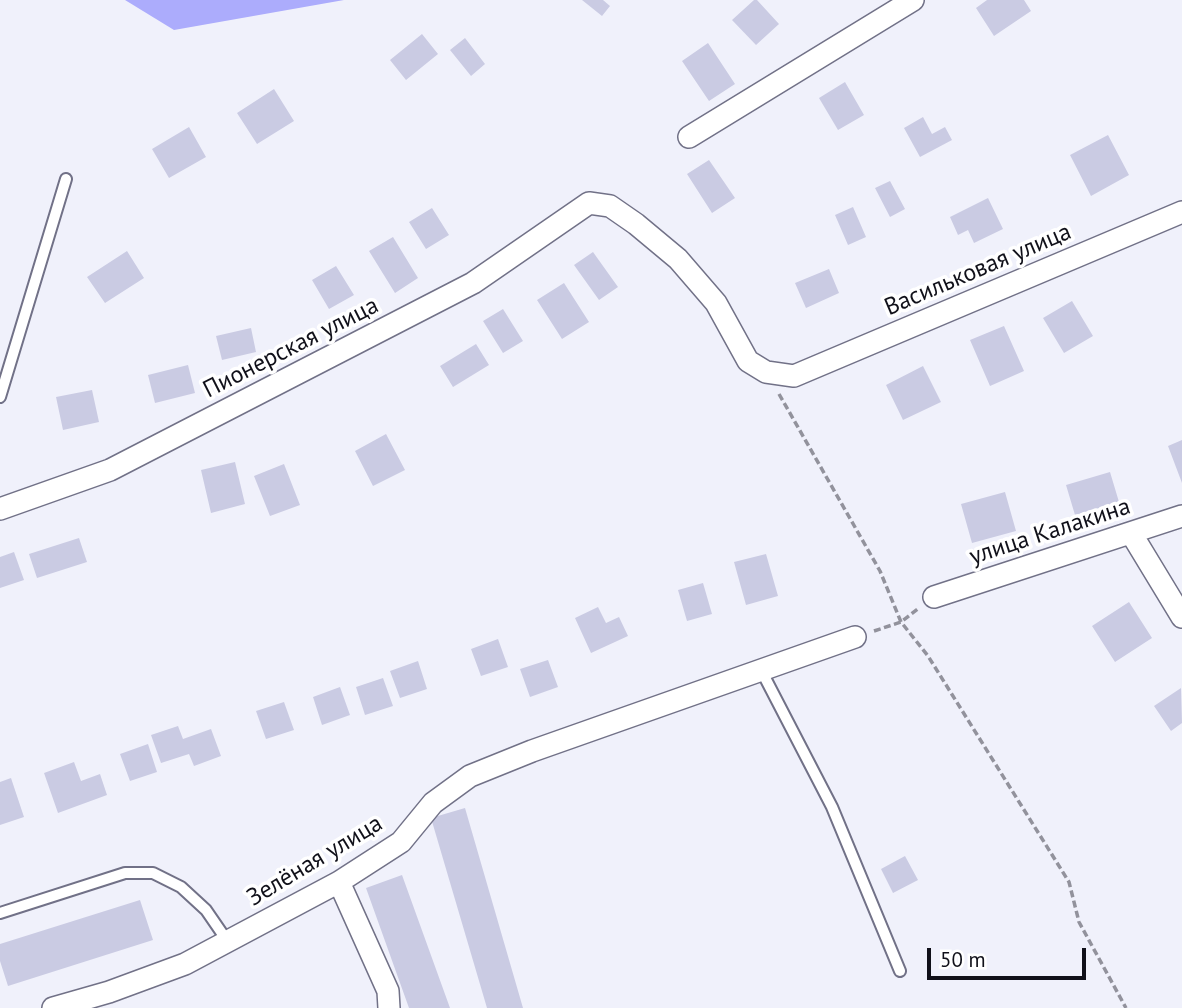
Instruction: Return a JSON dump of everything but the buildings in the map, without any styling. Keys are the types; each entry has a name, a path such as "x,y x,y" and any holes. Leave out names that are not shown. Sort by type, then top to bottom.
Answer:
{"street":[{"path":"689,137 913,0"},
{"name":"Пионерская улица","path":"0,509 110,470 473,284 589,203 610,206 636,223 678,259 716,303 748,361 766,372"},
{"name":"Васильковая улица","path":"766,372 794,376 1182,212"},
{"name":"улица Калакина","path":"933,597 1182,516"},
{"path":"1131,533 1182,617"},
{"name":"Зелёная улица","path":"53,1008 109,992 185,964 339,882 401,842 433,803 470,776 855,637"},
{"path":"339,882 388,991 388,1008"}],"lane":[{"path":"0,397 66,179"},
{"path":"761,670 832,807 900,971"},
{"path":"0,913 125,873 153,873 181,887 206,910 228,942"}],"path":[{"path":"766,372 880,571 901,622 928,656 1069,882 1079,922 1126,1008"},
{"path":"855,637 901,622 933,597"}],"shaded area":[{"path":"125,0 344,0 174,30"}]}
